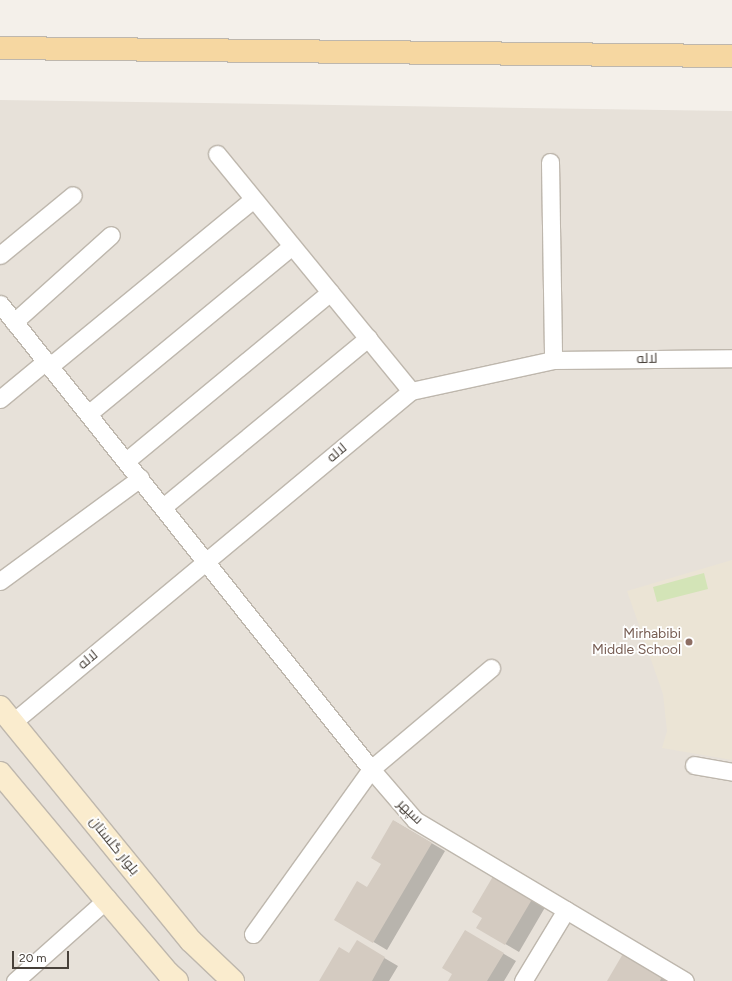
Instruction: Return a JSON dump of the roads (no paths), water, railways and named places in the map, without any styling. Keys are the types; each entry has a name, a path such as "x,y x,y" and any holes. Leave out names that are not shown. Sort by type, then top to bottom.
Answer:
{"main road":[{"path":"2,48 732,56"}],"street":[{"path":"217,154 411,391"},
{"path":"550,162 553,360"},
{"path":"0,255 73,195"},
{"path":"0,399 48,364 253,199"},
{"path":"14,322 111,235"},
{"path":"88,414 292,246"},
{"path":"126,461 330,292"},
{"name":"سپهر","path":"0,304 207,561 371,769 415,820 685,981"},
{"path":"163,507 368,338"},
{"name":"لاله","path":"4,720 207,561 411,391 553,360 732,358"},
{"path":"0,581 140,478"},
{"path":"253,934 371,769 491,668"},
{"name":"بلوار گلستان","path":"4,720 191,941 232,981"},
{"path":"694,765 732,772"},
{"path":"0,773 168,973 177,981"},
{"path":"15,981 106,900"},
{"path":"523,981 566,910"}],"place":[{"name":"Mirhabibi Middle School","path":"689,642"}]}
